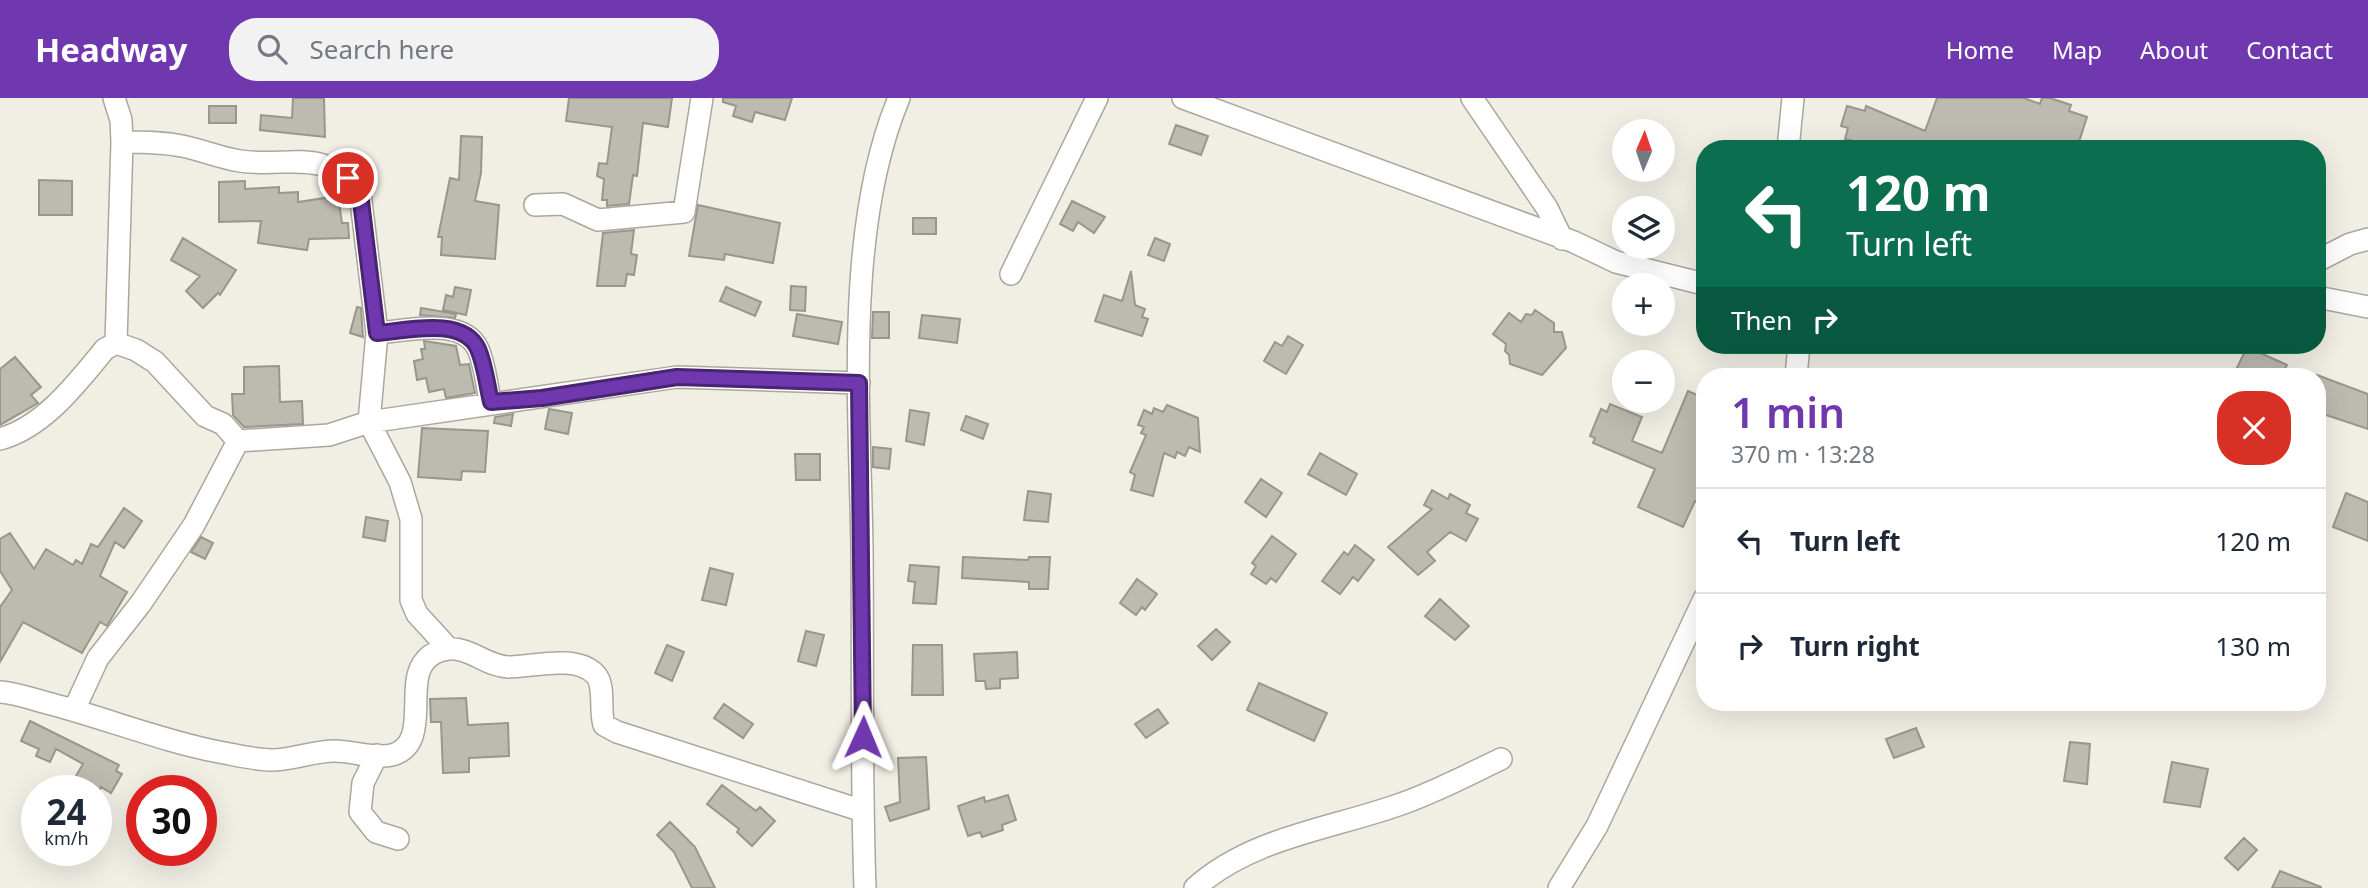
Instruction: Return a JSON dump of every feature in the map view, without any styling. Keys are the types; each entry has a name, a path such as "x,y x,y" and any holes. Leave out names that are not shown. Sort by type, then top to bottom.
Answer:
{"street":[{"path":"114,98 121,120 122,142 116,343"},
{"path":"535,205 563,204 598,220 684,212 702,98"},
{"path":"866,888 863,811 860,305 873,194 883,147 899,98"},
{"path":"1011,274 1097,98"},
{"path":"1183,98 1562,239 1616,262 1696,282"},
{"path":"1472,98 1547,208 1562,239"},
{"path":"1789,140 1793,98"},
{"path":"122,142 185,147 244,162 310,161 330,167 348,178 360,193 377,333 369,422 400,482 411,519 411,600 417,614 449,649"},
{"path":"2326,256 2350,244 2368,239"},
{"path":"2326,299 2368,307"},
{"path":"377,333 429,328 464,333 477,347 491,402"},
{"path":"0,439 14,435 44,416 105,349 116,343 136,350 155,362 205,416 223,424 238,441"},
{"path":"238,441 329,435 369,422 491,402 542,398 677,377 859,383"},
{"path":"74,710 98,658 141,603 194,525 238,441"},
{"path":"1559,888 1597,826 1696,616"},
{"path":"0,692 74,710 181,742 272,760 336,751 377,755 401,751 411,738 416,676 424,661 435,652 449,649 471,652 484,661 503,667 579,665 594,672 600,681 604,725 617,732 863,811"},
{"path":"377,755 363,783 360,811 376,832 398,839"},
{"path":"1195,888 1238,859 1277,842 1420,797 1501,758"}],"building":[{"path":"293,98 324,98 325,137 260,130 261,115 292,118"},
{"path":"569,98 672,98 668,127 643,123 637,176 633,175 629,204 607,206 607,200 602,200 604,179 597,176 599,163 607,164 612,127 566,121"},
{"path":"723,98 792,98 785,120 755,112 752,122 733,116 736,106 723,102"},
{"path":"1937,98 2024,98 2040,104 2042,98 2050,98 2071,105 2069,111 2087,117 2080,140 1849,140 1845,139 1848,128 1841,126 1847,106 1865,111 1866,106 1925,131"},
{"path":"209,106 236,106 236,123 209,123"},
{"path":"1176,125 1208,136 1201,155 1169,144"},
{"path":"461,136 482,137 481,173 475,201 499,205 495,259 441,255 442,237 438,237 450,178 459,180"},
{"path":"39,180 72,181 72,215 39,215"},
{"path":"245,181 245,189 279,187 279,193 298,192 298,202 338,196 342,223 348,223 349,238 309,239 307,250 258,243 261,221 219,222 219,182"},
{"path":"1072,201 1105,217 1094,233 1078,222 1073,231 1060,224"},
{"path":"698,205 780,223 773,263 725,254 724,260 689,256"},
{"path":"913,218 936,218 936,234 913,234"},
{"path":"634,230 631,254 637,255 634,275 627,274 625,286 597,286 603,233"},
{"path":"183,238 236,270 220,295 218,293 203,308 186,291 200,276 171,260"},
{"path":"1155,238 1170,244 1164,261 1148,255"},
{"path":"1131,271 1135,305 1145,309 1142,317 1148,319 1142,336 1095,321 1104,295 1122,301"},
{"path":"791,286 806,287 805,311 790,310"},
{"path":"455,287 471,290 466,315 443,310 446,295 453,297"},
{"path":"726,287 761,302 755,316 720,301"},
{"path":"357,307 361,308 363,337 350,333"},
{"path":"421,308 456,314 455,318 420,315"},
{"path":"1535,310 1554,323 1554,332 1562,332 1566,348 1542,375 1510,364 1509,355 1505,351 1506,344 1493,334 1509,313 1521,322 1526,314 1532,315"},
{"path":"873,312 889,312 889,338 872,338"},
{"path":"797,314 842,322 838,344 793,336"},
{"path":"922,315 960,319 957,343 919,338"},
{"path":"1288,336 1303,345 1286,374 1264,361 1275,342 1282,346"},
{"path":"424,341 456,346 460,365 469,364 475,393 446,398 444,389 429,392 426,378 417,380 414,361 423,359 421,349 425,349"},
{"path":"2244,354 2263,354 2287,365 2285,368 2237,368"},
{"path":"15,357 41,387 31,395 38,403 0,425 0,369"},
{"path":"279,366 280,402 302,401 303,424 244,427 233,415 232,394 244,394 244,367"},
{"path":"2326,378 2368,394 2368,429 2326,415"},
{"path":"1688,391 1696,394 1696,502 1683,527 1638,507 1655,469 1593,443 1595,438 1590,436 1601,409 1607,412 1610,404 1612,413 1632,413 1642,417 1632,441 1662,453"},
{"path":"1167,405 1198,418 1200,452 1189,447 1185,456 1177,452 1175,458 1164,453 1153,496 1131,490 1135,475 1130,472 1146,435 1141,433 1144,427 1138,425 1144,410 1152,414 1154,408 1163,412"},
{"path":"549,409 572,413 568,434 545,429"},
{"path":"910,410 929,413 924,445 906,441"},
{"path":"513,414 511,426 494,423 495,417"},
{"path":"966,416 988,424 983,439 961,430"},
{"path":"422,428 488,431 485,472 462,471 461,480 418,477"},
{"path":"873,447 891,449 889,469 873,467"},
{"path":"1320,453 1357,474 1346,495 1308,474"},
{"path":"795,454 820,454 820,480 796,480"},
{"path":"1261,479 1282,493 1266,517 1245,502"},
{"path":"1432,490 1448,499 1450,494 1470,505 1466,513 1478,519 1466,541 1450,532 1427,552 1435,561 1418,575 1388,547 1432,509 1424,505"},
{"path":"1028,491 1051,494 1048,522 1024,520"},
{"path":"2346,493 2368,502 2368,541 2333,527"},
{"path":"124,508 142,521 124,548 115,542 100,576 127,592 107,626 100,622 82,653 23,622 0,662 0,607 12,590 0,571 0,539 10,533 34,569 46,549 73,565 76,560 82,564 91,544 98,547"},
{"path":"366,517 388,521 385,541 363,537"},
{"path":"1272,536 1296,554 1276,582 1271,578 1266,584 1251,574 1256,566 1252,563"},
{"path":"201,537 213,543 205,559 191,552"},
{"path":"1355,545 1374,560 1358,581 1353,577 1340,594 1322,581 1344,552 1348,555"},
{"path":"963,557 1028,560 1029,557 1050,557 1048,589 1029,589 1029,582 962,578"},
{"path":"910,565 939,567 936,604 913,603 915,582 908,581"},
{"path":"710,568 733,574 726,605 702,600"},
{"path":"1137,579 1157,594 1145,610 1142,607 1136,615 1120,603"},
{"path":"1440,599 1469,626 1455,640 1425,616"},
{"path":"1216,629 1230,642 1212,660 1198,646"},
{"path":"806,631 824,635 816,666 798,661"},
{"path":"667,645 684,652 672,681 655,673"},
{"path":"913,645 942,645 943,695 912,695"},
{"path":"1017,652 1018,678 1000,679 1000,688 986,689 985,681 976,681 974,654"},
{"path":"1259,683 1327,713 1314,741 1247,710"},
{"path":"466,698 468,725 508,723 509,756 469,758 469,772 443,773 441,722 431,722 430,699"},
{"path":"724,704 753,724 743,738 714,718"},
{"path":"1158,709 1168,723 1146,738 1135,724"},
{"path":"30,721 119,765 116,771 122,774 112,791 112,775 76,775 83,764 56,749 50,762 36,756 39,749 21,741"},
{"path":"1916,728 1924,747 1894,758 1886,739"},
{"path":"2070,742 2090,744 2087,784 2064,781"},
{"path":"926,757 929,809 890,821 885,807 900,802 898,758"},
{"path":"2172,762 2208,769 2200,807 2164,802"},
{"path":"722,785 756,811 760,807 775,821 752,846 737,832 739,829 707,804"},
{"path":"1008,795 1016,820 1002,825 1003,830 982,837 980,832 968,836 958,806 984,797 985,802"},
{"path":"670,822 695,847 715,888 692,888 674,852 657,835"},
{"path":"2244,838 2257,850 2238,870 2225,858"},
{"path":"2280,871 2321,887 2321,888 2272,888"}],"route":[{"path":"348,178 360,193 377,333 429,328 464,333 477,347 491,402 542,398 677,377 859,383 863,737"}]}
